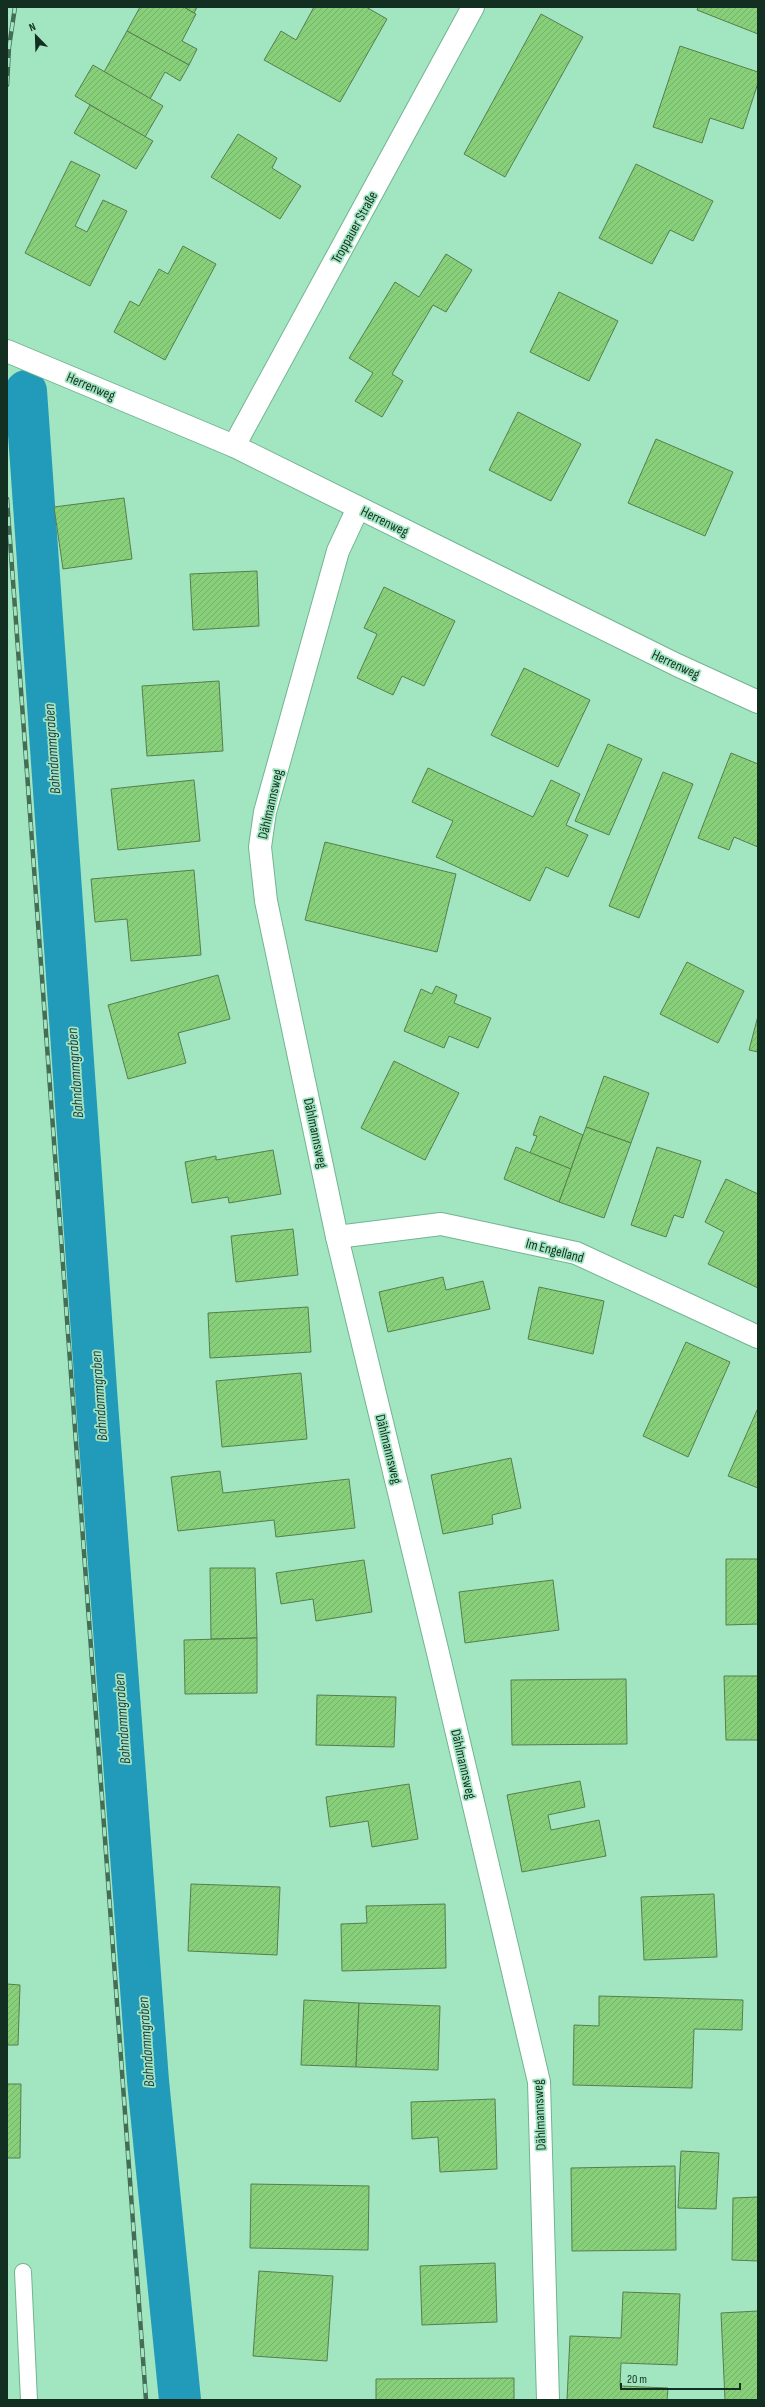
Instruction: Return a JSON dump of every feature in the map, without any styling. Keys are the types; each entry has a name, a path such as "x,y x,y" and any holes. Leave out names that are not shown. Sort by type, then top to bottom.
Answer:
{"street":[{"name":"Troppauer Straße","path":"234,446 473,7"},
{"name":"Herrenweg","path":"7,351 234,446 677,665 758,702"},
{"name":"Dählmannsweg","path":"358,508 338,551 265,812 260,847 266,901 338,1237 539,2082 548,2400"},
{"name":"Im Engelland","path":"338,1237 441,1224 576,1253 758,1337"}],"lane":[{"path":"23,2272 30,2400"}],"building":[{"path":"140,7 184,7 196,14 182,41 197,49 189,65 127,31"},
{"path":"184,7 197,7 194,13"},
{"path":"314,7 366,7 387,19 340,102 264,60 281,31 296,40"},
{"path":"698,7 758,7 758,34 697,10"},
{"path":"541,14 583,37 505,177 464,154"},
{"path":"127,31 189,65 180,81 165,72 150,99 104,72"},
{"path":"680,46 758,72 758,83 743,129 710,118 702,143 653,127"},
{"path":"93,65 163,106 145,137 75,96"},
{"path":"90,105 153,141 136,169 74,133"},
{"path":"238,134 277,158 272,168 301,186 280,219 211,177"},
{"path":"71,161 100,175 75,226 87,232 103,200 127,211 90,286 25,253"},
{"path":"636,164 713,201 693,241 670,230 652,264 599,238"},
{"path":"183,246 216,264 165,360 114,332 130,301 139,306 159,269 168,274"},
{"path":"446,254 472,270 446,312 433,305 392,374 403,381 382,417 355,401 373,373 349,358 395,282 419,297"},
{"path":"559,292 618,321 589,381 530,352"},
{"path":"518,412 581,444 551,501 489,470"},
{"path":"656,439 733,472 705,536 628,503"},
{"path":"124,498 132,559 63,569 54,507"},
{"path":"257,571 259,626 193,630 190,574"},
{"path":"384,587 455,621 424,686 402,676 393,695 357,678 377,634 364,628"},
{"path":"524,668 590,700 558,767 491,735"},
{"path":"219,681 223,751 147,756 142,686"},
{"path":"608,744 642,759 609,835 575,821"},
{"path":"731,753 758,764 758,847 734,837 729,850 698,838"},
{"path":"428,768 533,817 551,780 580,794 566,825 588,835 568,877 546,867 530,901 436,857 453,821 412,802"},
{"path":"663,772 693,784 639,918 609,906"},
{"path":"194,780 200,841 118,850 111,789"},
{"path":"325,842 456,874 437,952 305,920"},
{"path":"194,870 201,955 131,961 127,919 95,922 91,879"},
{"path":"687,962 744,991 718,1043 660,1014"},
{"path":"218,975 230,1019 178,1033 186,1063 128,1079 108,1005"},
{"path":"436,986 457,995 454,1003 491,1018 478,1048 449,1036 444,1048 404,1031 421,989 432,994"},
{"path":"758,1016 758,1052 749,1050"},
{"path":"394,1061 459,1093 425,1160 361,1128"},
{"path":"604,1076 649,1093 631,1143 586,1127"},
{"path":"540,1116 583,1135 571,1169 530,1153 537,1136 533,1135"},
{"path":"586,1127 631,1143 604,1218 559,1202"},
{"path":"516,1147 571,1169 559,1202 504,1179"},
{"path":"657,1147 701,1161 683,1218 674,1215 666,1237 631,1225"},
{"path":"273,1150 281,1194 229,1203 228,1197 192,1203 185,1162 216,1156 216,1160"},
{"path":"726,1179 758,1194 758,1288 708,1264 724,1232 705,1222"},
{"path":"293,1229 298,1275 236,1282 231,1236"},
{"path":"443,1277 446,1290 483,1281 490,1309 388,1332 379,1292"},
{"path":"539,1287 604,1301 593,1354 528,1339"},
{"path":"308,1307 311,1352 210,1358 208,1313"},
{"path":"686,1342 730,1362 688,1457 643,1436"},
{"path":"301,1373 307,1439 222,1447 216,1381"},
{"path":"758,1408 758,1488 728,1476"},
{"path":"511,1458 521,1508 492,1515 493,1524 443,1534 431,1475"},
{"path":"220,1471 223,1493 349,1479 355,1528 276,1537 274,1520 178,1531 171,1477"},
{"path":"726,1559 758,1559 758,1624 726,1625"},
{"path":"364,1560 372,1612 316,1621 313,1599 281,1604 276,1573"},
{"path":"210,1568 255,1568 257,1638 211,1639"},
{"path":"553,1580 559,1630 465,1643 459,1592"},
{"path":"257,1638 257,1693 185,1694 184,1640"},
{"path":"724,1676 758,1676 758,1740 726,1740"},
{"path":"626,1679 627,1744 512,1745 511,1680"},
{"path":"317,1695 396,1697 394,1747 316,1745"},
{"path":"580,1781 585,1807 548,1815 551,1830 599,1820 606,1856 522,1872 507,1795"},
{"path":"409,1784 418,1839 372,1847 368,1821 330,1827 326,1797"},
{"path":"191,1884 280,1887 277,1955 188,1951"},
{"path":"714,1894 717,1957 644,1960 641,1897"},
{"path":"445,1904 446,1968 342,1971 341,1924 367,1923 366,1906"},
{"path":"7,1984 20,1985 18,2045 7,2045"},
{"path":"599,1996 743,2000 742,2030 694,2029 692,2088 573,2085 574,2025 599,2026"},
{"path":"304,2000 359,2003 356,2067 301,2065"},
{"path":"359,2003 440,2006 438,2070 356,2067"},
{"path":"7,2084 21,2084 20,2158 7,2158"},
{"path":"495,2099 497,2169 440,2172 438,2137 412,2139 411,2102"},
{"path":"681,2151 719,2153 716,2209 678,2208"},
{"path":"675,2166 676,2250 572,2251 571,2168"},
{"path":"251,2184 369,2186 368,2250 250,2248"},
{"path":"758,2197 758,2261 732,2260 733,2198"},
{"path":"495,2263 497,2322 422,2325 420,2266"},
{"path":"259,2271 333,2276 327,2361 253,2356"},
{"path":"623,2292 680,2294 677,2365 621,2363 620,2386 668,2388 667,2400 567,2400 570,2336 621,2338"},
{"path":"758,2311 758,2400 725,2400 721,2313"},
{"path":"514,2378 514,2400 376,2400 376,2379"}],"waterway":[{"name":"Bahndammgraben","path":"26,391 97,1404 148,2081 180,2400"}],"railway":[{"path":"7,85 9,47 15,7"},
{"path":"7,499 146,2400"}]}
